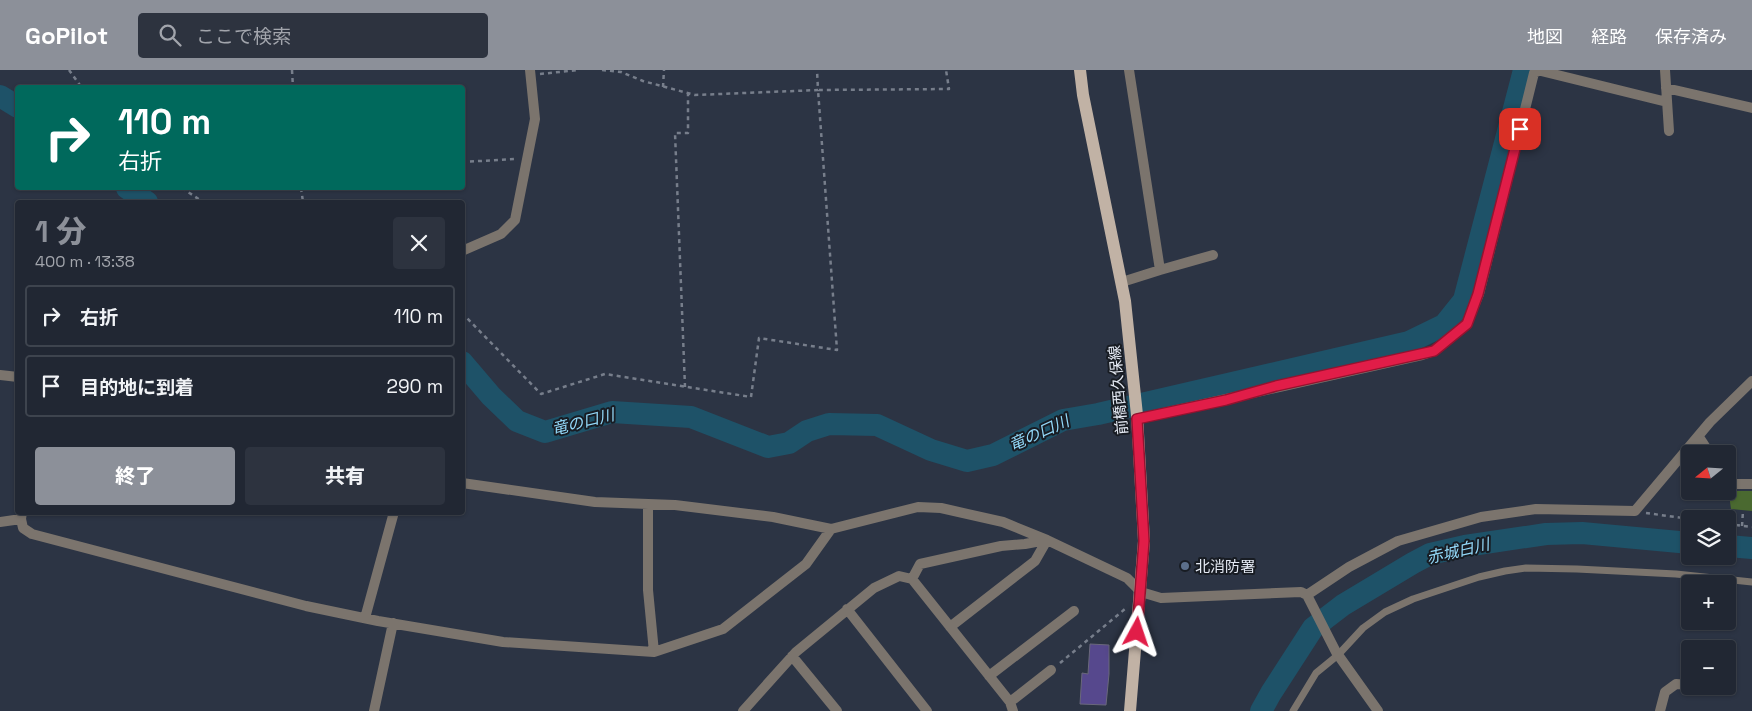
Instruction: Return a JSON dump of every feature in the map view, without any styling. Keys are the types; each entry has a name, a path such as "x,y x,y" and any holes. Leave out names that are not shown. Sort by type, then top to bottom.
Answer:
{"main road":[{"name":"前橋西久保線","path":"1080,70 1083,94 1122,282 1128,322 1137,417 1144,541 1130,711"}],"street":[{"path":"1130,70 1160,270"},
{"path":"1137,417 1434,351 1467,324 1478,294 1534,73 1541,70 1667,102"},
{"path":"1665,70 1669,131"},
{"path":"465,250 501,234 515,220 535,118 531,72"},
{"path":"1666,88 1752,108"},
{"path":"1122,282 1213,255"},
{"path":"0,375 15,377"},
{"path":"1308,597 1349,567 1398,541 1481,517 1536,510 1635,511 1710,422 1752,381"},
{"path":"1699,437 1704,445"},
{"path":"465,483 595,502 675,505 773,517 831,529 918,507 941,508 1003,522 1047,540 1126,578 1141,592 1161,598 1301,592 1308,597 1337,654 1378,711"},
{"path":"1736,484 1752,484"},
{"path":"648,504 648,590 654,652"},
{"path":"365,618 393,515"},
{"path":"0,522 21,516 23,528 32,534 306,606 365,618 503,642 654,652 723,629 806,564 831,529"},
{"path":"912,579 920,564 1001,546 1047,540"},
{"path":"950,627 1035,560 1047,540"},
{"path":"748,710 792,656 847,608 874,588 899,576 912,579 1012,707 1051,670"},
{"path":"847,608 927,711"},
{"path":"989,676 1074,611"},
{"path":"374,711 393,623"},
{"path":"792,656 837,711"},
{"path":"1660,711 1665,692 1676,684 1681,684"}],"lane":[{"path":"1293,711 1316,673 1362,628 1385,612 1413,599 1505,571 1526,568 1577,569 1676,574 1752,582"}],"path":[{"path":"69,70 80,85"},
{"path":"292,70 293,85"},
{"path":"531,72 578,70"},
{"path":"602,70 621,72 663,87 695,95 818,90 949,88 946,70"},
{"path":"663,87 664,70"},
{"path":"465,316 541,394 605,374 751,397 759,338 836,350 817,70"},
{"path":"685,386 675,134 688,133 688,94"},
{"path":"465,162 526,158"},
{"path":"185,190 200,200"},
{"path":"1635,511 1681,518"},
{"path":"1742,526 1743,511"},
{"path":"1736,525 1752,527"},
{"path":"1051,670 1122,613 1141,592"}],"green space":[{"path":"1736,491 1752,491 1752,511 1731,509 1730,500 1736,500"}],"building":[{"path":"1090,644 1109,645 1106,705 1080,704 1082,673 1088,674"}],"waterway":[{"name":"竜の口川","path":"465,366 491,396 517,421 545,432 612,412 691,417 768,447 789,443 807,431 829,424 877,425 931,450 967,461 993,455 1063,420 1098,414 1409,342 1444,325 1464,300 1524,70"},
{"name":"竜の口川","path":"0,96 15,105"},
{"name":"竜の口川","path":"130,190 144,200"},
{"name":"赤城白川","path":"1261,711 1313,628 1343,605 1430,554 1465,546 1546,534 1582,533 1681,542"},
{"name":"赤城白川","path":"1736,547 1752,548"}],"place":[{"name":"北消防署","path":"1185,566"}],"route":[{"path":"1137,632 1144,541 1137,419 1434,351 1467,324 1478,294 1520,129"}]}
